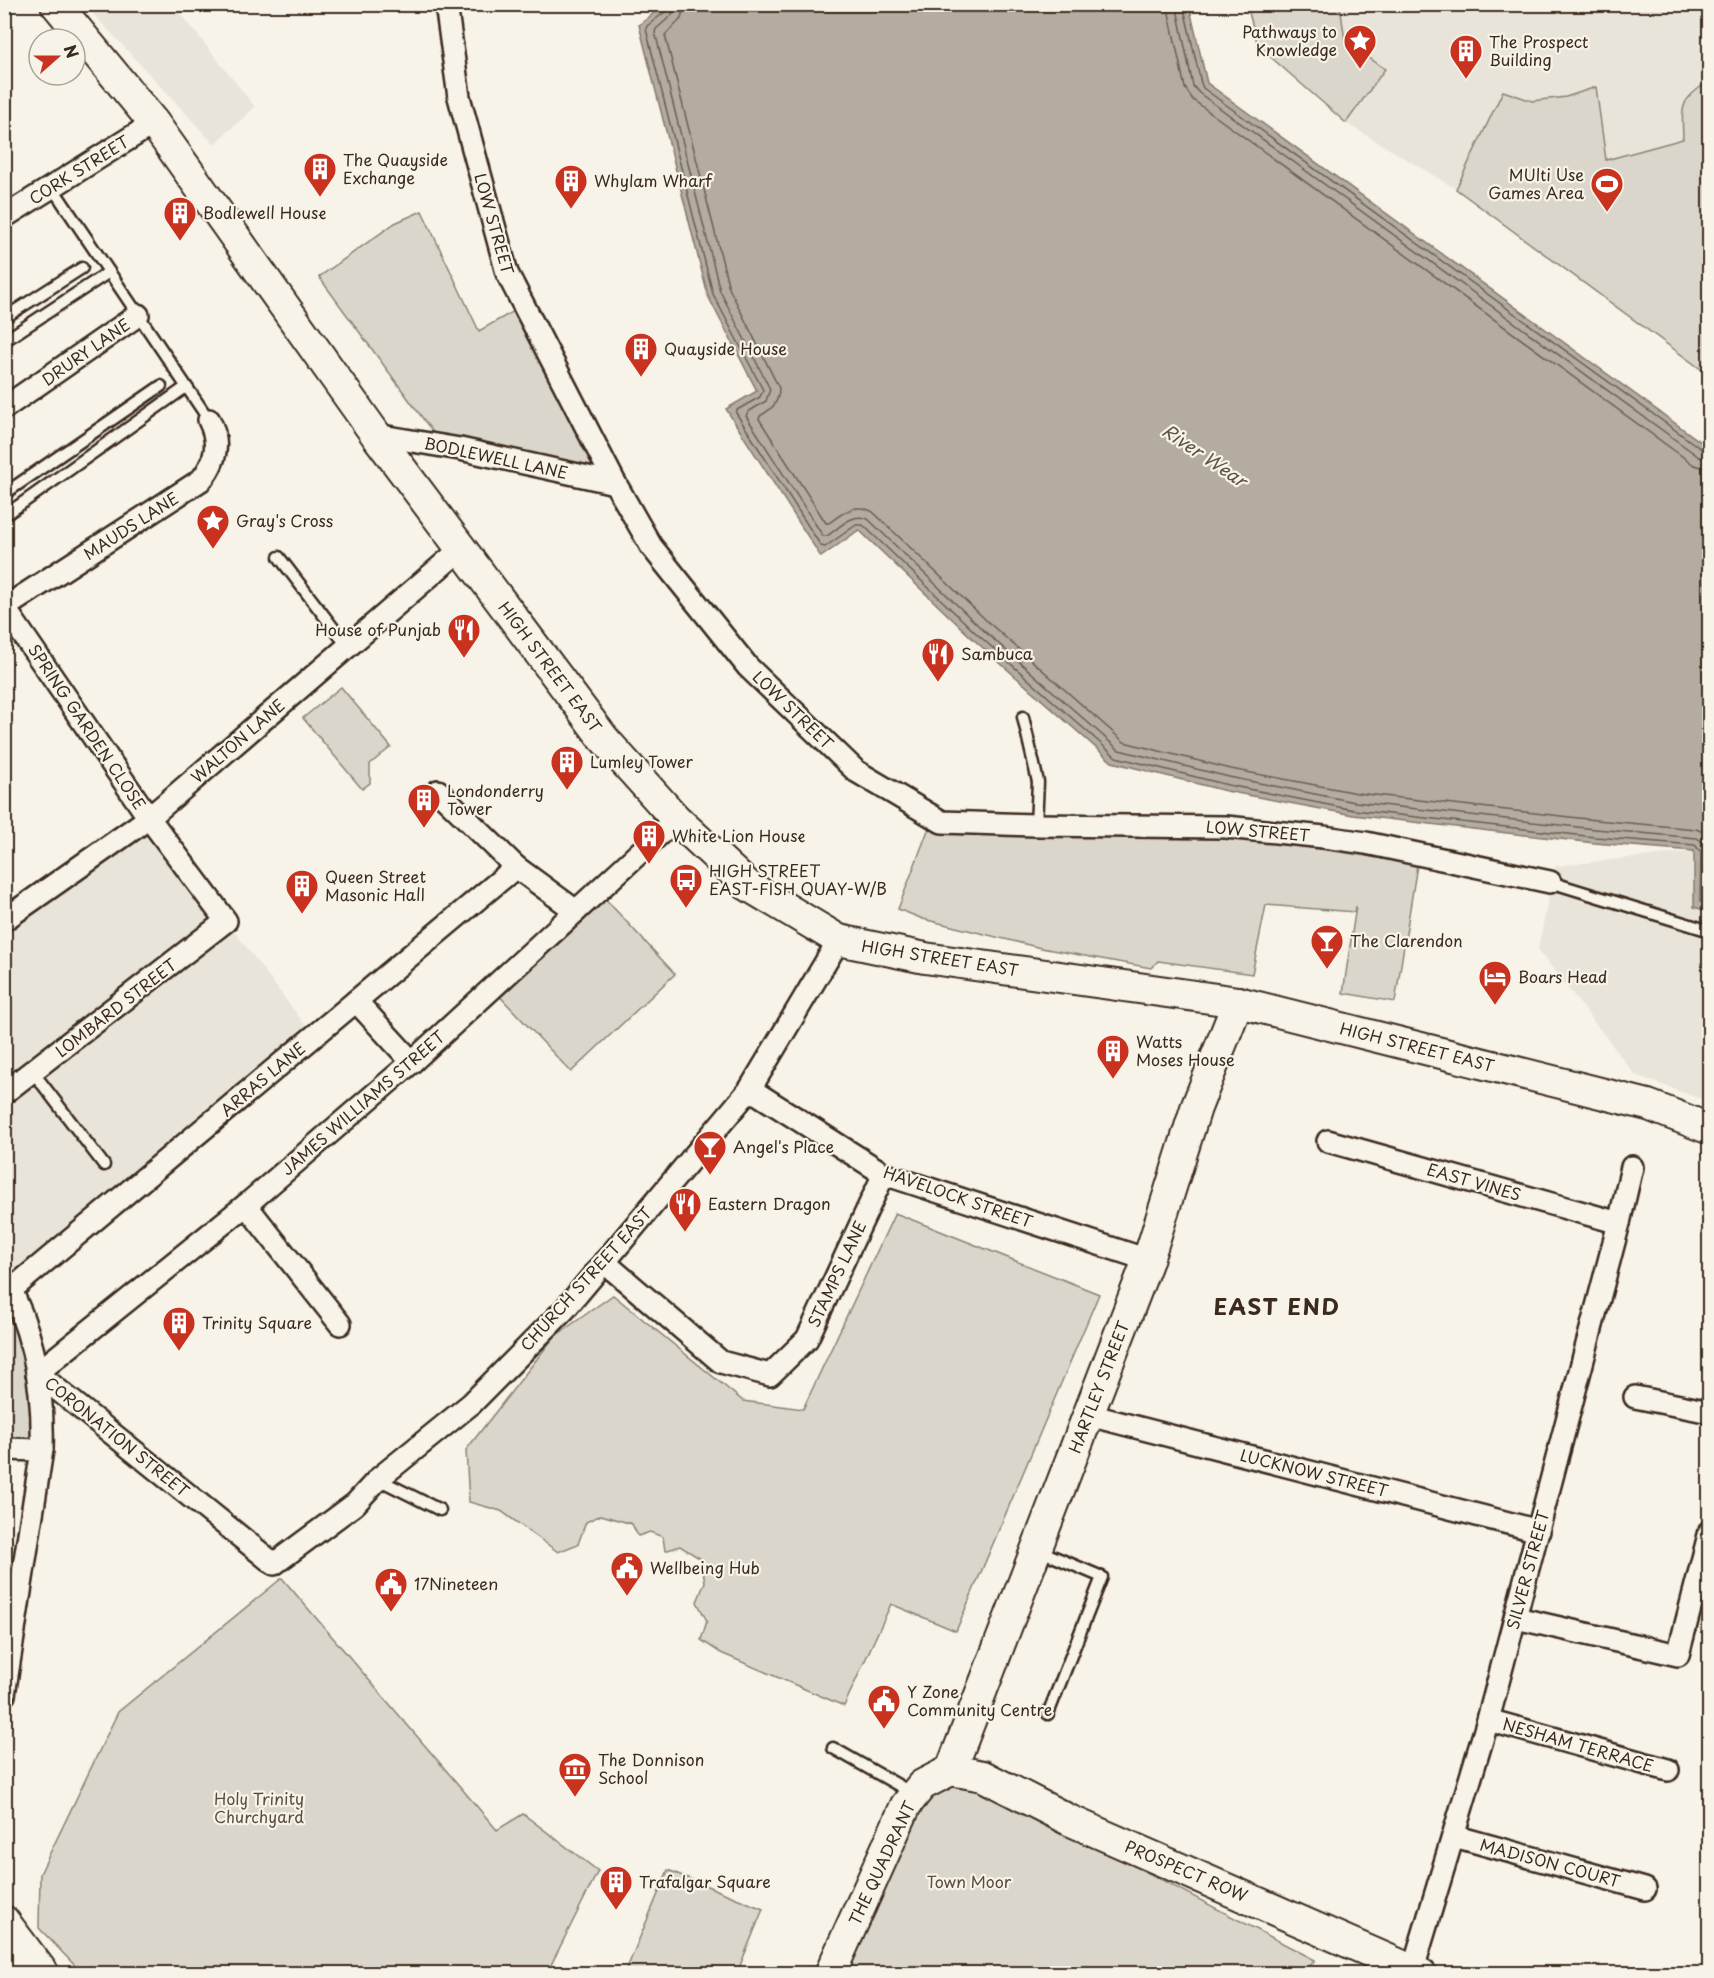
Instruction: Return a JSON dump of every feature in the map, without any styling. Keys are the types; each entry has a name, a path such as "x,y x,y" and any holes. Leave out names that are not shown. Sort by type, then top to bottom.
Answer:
{"main road":[{"name":"HIGH STREET EAST","path":"56,4 154,123 376,435 604,739 676,819 747,885 839,940 925,958 1238,1002 1648,1105 1710,1130"},
{"name":"HARTLEY STREET","path":"951,1770 1148,1260 1196,1108 1238,1002"},
{"name":"THE QUADRANT","path":"830,1974 906,1805 922,1785 951,1770"},
{"name":"PROSPECT ROW","path":"951,1770 983,1776 1069,1820 1417,1971"},
{"path":"4,1921 44,1974"},
{"path":"4,1968 28,1974"}],"street":[{"name":"LOW STREET","path":"446,4 459,97 507,273 615,483 651,546 748,667 856,771 942,822 1226,827 1313,835 1366,843 1550,882"},
{"name":"CORK STREET","path":"4,218 154,123"},
{"name":"DRURY LANE","path":"4,408 138,315"},
{"name":"MAUDS LANE","path":"5,608 201,480 213,462 216,452 216,441 209,420"},
{"name":"BODLEWELL LANE","path":"376,435 459,449 615,483"},
{"name":"WALTON LANE","path":"4,920 149,818 461,549"},
{"name":"SPRING GARDEN CLOSE","path":"5,608 149,818 226,921"},
{"path":"438,790 516,867 576,911"},
{"name":"JAMES WILLIAMS STREET","path":"38,1373 246,1205 412,1062 676,819"},
{"name":"ARRAS LANE","path":"8,1285 356,1001 516,867"},
{"name":"LOMBARD STREET","path":"4,1093 226,921"},
{"name":"CHURCH STREET EAST","path":"274,1564 355,1504 378,1479 472,1403 565,1309 750,1089 839,940"},
{"path":"356,1001 412,1062"},
{"name":"HAVELOCK STREET","path":"750,1089 884,1173 1148,1260"},
{"name":"EAST VINES","path":"1328,1141 1620,1223"},
{"name":"SILVER STREET","path":"1417,1971 1516,1618 1620,1223 1632,1167"},
{"name":"STAMPS LANE","path":"604,1262 721,1362 770,1376 807,1339 884,1173"},
{"path":"246,1205 340,1324"},
{"name":"CORONATION STREET","path":"8,1285 27,1330 38,1373 274,1564"},
{"path":"4,1695 42,1450 43,1413 38,1373"},
{"path":"1635,1397 1710,1412"},
{"name":"LUCKNOW STREET","path":"1089,1416 1539,1531"},
{"path":"4,1449 42,1450"},
{"path":"1516,1618 1678,1655 1710,1531"},
{"name":"NESHAM TERRACE","path":"1488,1720 1668,1770"},
{"name":"MADISON COURT","path":"1454,1836 1645,1889"}],"lane":[{"path":"52,187 209,420"},
{"path":"4,318 82,268"},
{"path":"4,341 109,272"},
{"path":"4,494 161,386"},
{"path":"4,516 186,387"},
{"path":"279,557 348,647"},
{"path":"1023,717 1038,782 1036,825"},
{"path":"1550,882 1710,931"},
{"path":"33,1072 104,1165"},
{"path":"378,1479 440,1510"},
{"path":"1037,1550 1101,1577 1048,1714"},
{"path":"833,1748 915,1794"}],"shaded area":[{"path":"85,5 174,5 255,107 214,144"},
{"path":"1247,5 1709,5 1709,81 1693,92 1683,139 1605,160 1596,88 1566,97 1532,101 1503,91 1456,189 1346,123 1258,46"},
{"path":"149,818 314,1037 11,1290 4,1279 4,920"},
{"path":"1695,851 1709,910 1709,1102 1635,1075 1538,949 1555,866"}],"green space":[{"path":"1247,5 1340,5 1345,41 1385,69 1346,123 1258,46"},
{"path":"1709,81 1709,375 1456,189 1503,91 1532,101 1566,97 1596,87 1606,160 1683,139 1684,105 1692,94"},
{"path":"422,211 479,331 523,306 615,483 443,446 319,277 395,223"},
{"path":"341,687 391,747 370,764 370,783 362,789 303,718"},
{"path":"933,817 1236,839 1357,854 1417,865 1395,1002 1343,993 1356,906 1355,912 1266,905 1252,974 1158,961 1151,968 1041,948 923,919 898,909"},
{"path":"597,890 675,974 571,1072 492,988"},
{"path":"895,1213 1099,1294 956,1631 891,1604 844,1706 721,1653 701,1640 707,1621 697,1602 705,1582 701,1559 680,1546 665,1551 663,1537 650,1532 638,1536 632,1524 601,1515 586,1522 578,1544 558,1552 501,1511 469,1502 466,1450 554,1337 613,1295 743,1401 803,1409"},
{"path":"4,1279 11,1290 42,1450 5,1449"},
{"name":"Holy Trinity Churchyard","path":"282,1578 497,1830 523,1814 598,1871 547,1973 82,1973 39,1928 40,1874 118,1712"},
{"name":"Town Moor","path":"951,1770 1315,1960 1303,1974 822,1974 906,1805"},
{"path":"668,1870 763,1909 737,1973 625,1973"}],"water":[{"name":"River Wear","path":"664,5 1189,5 1207,83 1709,448 1709,912 1694,907 1694,851 1594,843 1353,815 1226,791 1112,762 973,639 859,530 821,557 726,409 757,391 708,296 639,25"}],"place":[{"name":"Pathways to Knowledge","path":"1360,70"},
{"name":"The Prospect Building","path":"1466,80"},
{"name":"The Quayside Exchange","path":"320,198"},
{"name":"Whylam Wharf","path":"571,210"},
{"name":"MUlti Use Games Area","path":"1607,213"},
{"name":"Bodlewell House","path":"180,242"},
{"name":"Quayside House","path":"641,378"},
{"name":"Gray's Cross","path":"213,550"},
{"name":"House of Punjab","path":"464,659"},
{"name":"Sambuca","path":"938,683"},
{"name":"Lumley Tower","path":"567,791"},
{"name":"Londonderry Tower","path":"424,829"},
{"name":"White Lion House","path":"649,865"},
{"name":"HIGH STREET EAST-FISH QUAY-W/B","path":"686,909"},
{"name":"Queen Street Masonic Hall","path":"302,915"},
{"name":"The Clarendon","path":"1327,970"},
{"name":"Boars Head","path":"1495,1006"},
{"name":"Watts Moses House","path":"1113,1080"},
{"name":"Angel's Place","path":"710,1176"},
{"name":"Eastern Dragon","path":"685,1233"},
{"name":"Trinity Square","path":"179,1352"},
{"name":"Wellbeing Hub","path":"627,1597"},
{"name":"17Nineteen","path":"391,1613"},
{"name":"Y Zone Community Centre","path":"884,1730"},
{"name":"The Donnison School","path":"575,1798"},
{"name":"Trafalgar Square","path":"616,1911"}],"district":[{"name":"EAST END","path":"1277,1307"}]}
